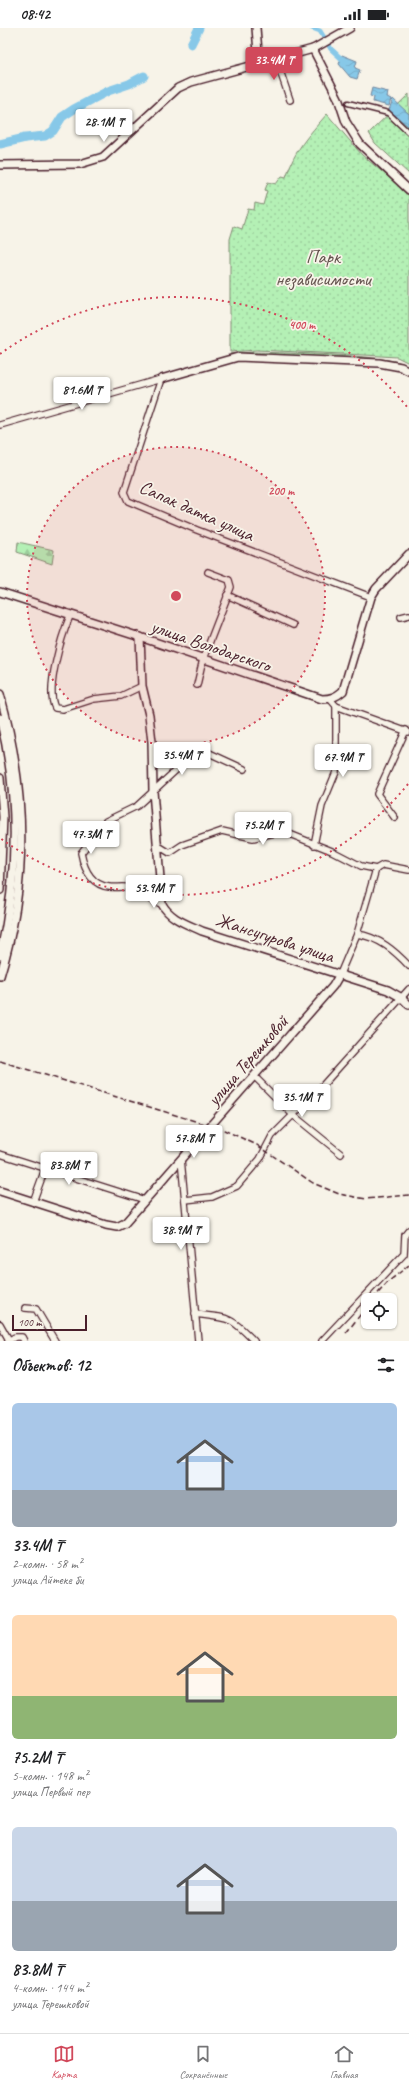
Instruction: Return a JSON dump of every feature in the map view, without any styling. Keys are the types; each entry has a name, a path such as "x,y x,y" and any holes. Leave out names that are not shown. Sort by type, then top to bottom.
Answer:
{"main road":[{"path":"256,28 258,52 262,63"},
{"path":"0,165 80,164 103,156 178,88 191,82 276,60 315,48 350,28"},
{"path":"315,48 338,98 346,122 360,144 409,190"},
{"path":"161,379 238,358 379,362 401,367 409,371"},
{"path":"330,699 336,697 343,691 371,598 376,589 409,554"},
{"name":"улица Володарского","path":"0,592 70,616 140,637 322,699 330,699"},
{"path":"140,637 142,686 149,715 153,791 162,904"},
{"path":"0,694 10,734 18,778 21,831 19,885 13,924 0,976"},
{"path":"0,718 12,778 15,816 13,884 0,956"},
{"path":"0,778 3,817 3,852 0,890"},
{"name":"Жансугурова улица","path":"162,904 166,911 172,916 202,931 388,990 402,998 409,1005"},
{"name":"улица Терешковой","path":"0,1191 117,1227 125,1223 333,986 340,974"}],"street":[{"path":"276,60 290,100"},
{"path":"348,103 388,113 409,133"},
{"path":"0,425 161,379"},
{"name":"Сапак датка улица","path":"161,379 124,492 128,501 203,533 371,598"},
{"path":"197,685 203,659 231,586 230,581 208,572"},
{"path":"227,595 293,625"},
{"path":"401,617 409,615"},
{"path":"70,616 61,639 53,676 55,708 63,709 94,699 121,696 142,686"},
{"path":"330,699 336,706 407,731 377,794 396,818"},
{"path":"314,845 322,806 336,772 336,706"},
{"path":"162,904 130,888 107,887 94,880 86,873 81,854 106,821 138,806 187,760 203,751 244,769"},
{"path":"157,845 170,853 182,845 222,832 253,838 274,833 287,833 332,851 361,866 376,869 383,865 409,870"},
{"name":"улица Терешковой","path":"340,974 357,934 376,869"},
{"path":"357,934 373,938 388,946 409,966"},
{"path":"185,1200 212,1197 237,1186 260,1159 272,1136 409,990"},
{"path":"254,1076 293,1115 341,1154"},
{"path":"0,1154 145,1200"},
{"path":"181,1159 198,1341"},
{"path":"33,1202 45,1169"},
{"path":"322,1341 404,1254 405,1235 409,1230"},
{"path":"25,1308 36,1309 56,1341"},
{"path":"196,1314 225,1318 233,1321 254,1341"},
{"path":"0,1324 9,1341 18,1337 24,1341"}],"green space":[{"path":"409,94 409,174 375,143 369,133"},
{"name":"Парк независимости","path":"327,114 362,155 409,194 409,363 397,357 256,350 230,352 230,239 234,226 242,229 248,209 254,210 255,203 263,205 267,191 265,190 268,182 276,184 282,176 286,177 298,151 308,136"},
{"path":"252,352 336,355 385,359 401,363 409,367 386,360 368,358 230,354"},
{"path":"18,542 54,550 52,564 17,552"}],"water":[{"path":"342,55 357,61 355,68 360,70 357,79 350,77 339,64"},
{"path":"372,88 388,92 387,97 391,99 389,106 373,102 374,97 370,96"},
{"path":"393,99 409,114 409,127 389,110"}],"waterway":[{"path":"191,44 199,28"},
{"path":"312,28 320,31 331,49 345,62"},
{"path":"0,144 25,138 45,136 53,131 62,117 74,109 108,91 129,84 144,76"}],"railway":[{"path":"0,1061 224,1130 257,1145 313,1183 339,1194 366,1199 409,1195"},
{"path":"378,1293 388,1282 409,1265"},
{"path":"346,1333 361,1314"}]}
